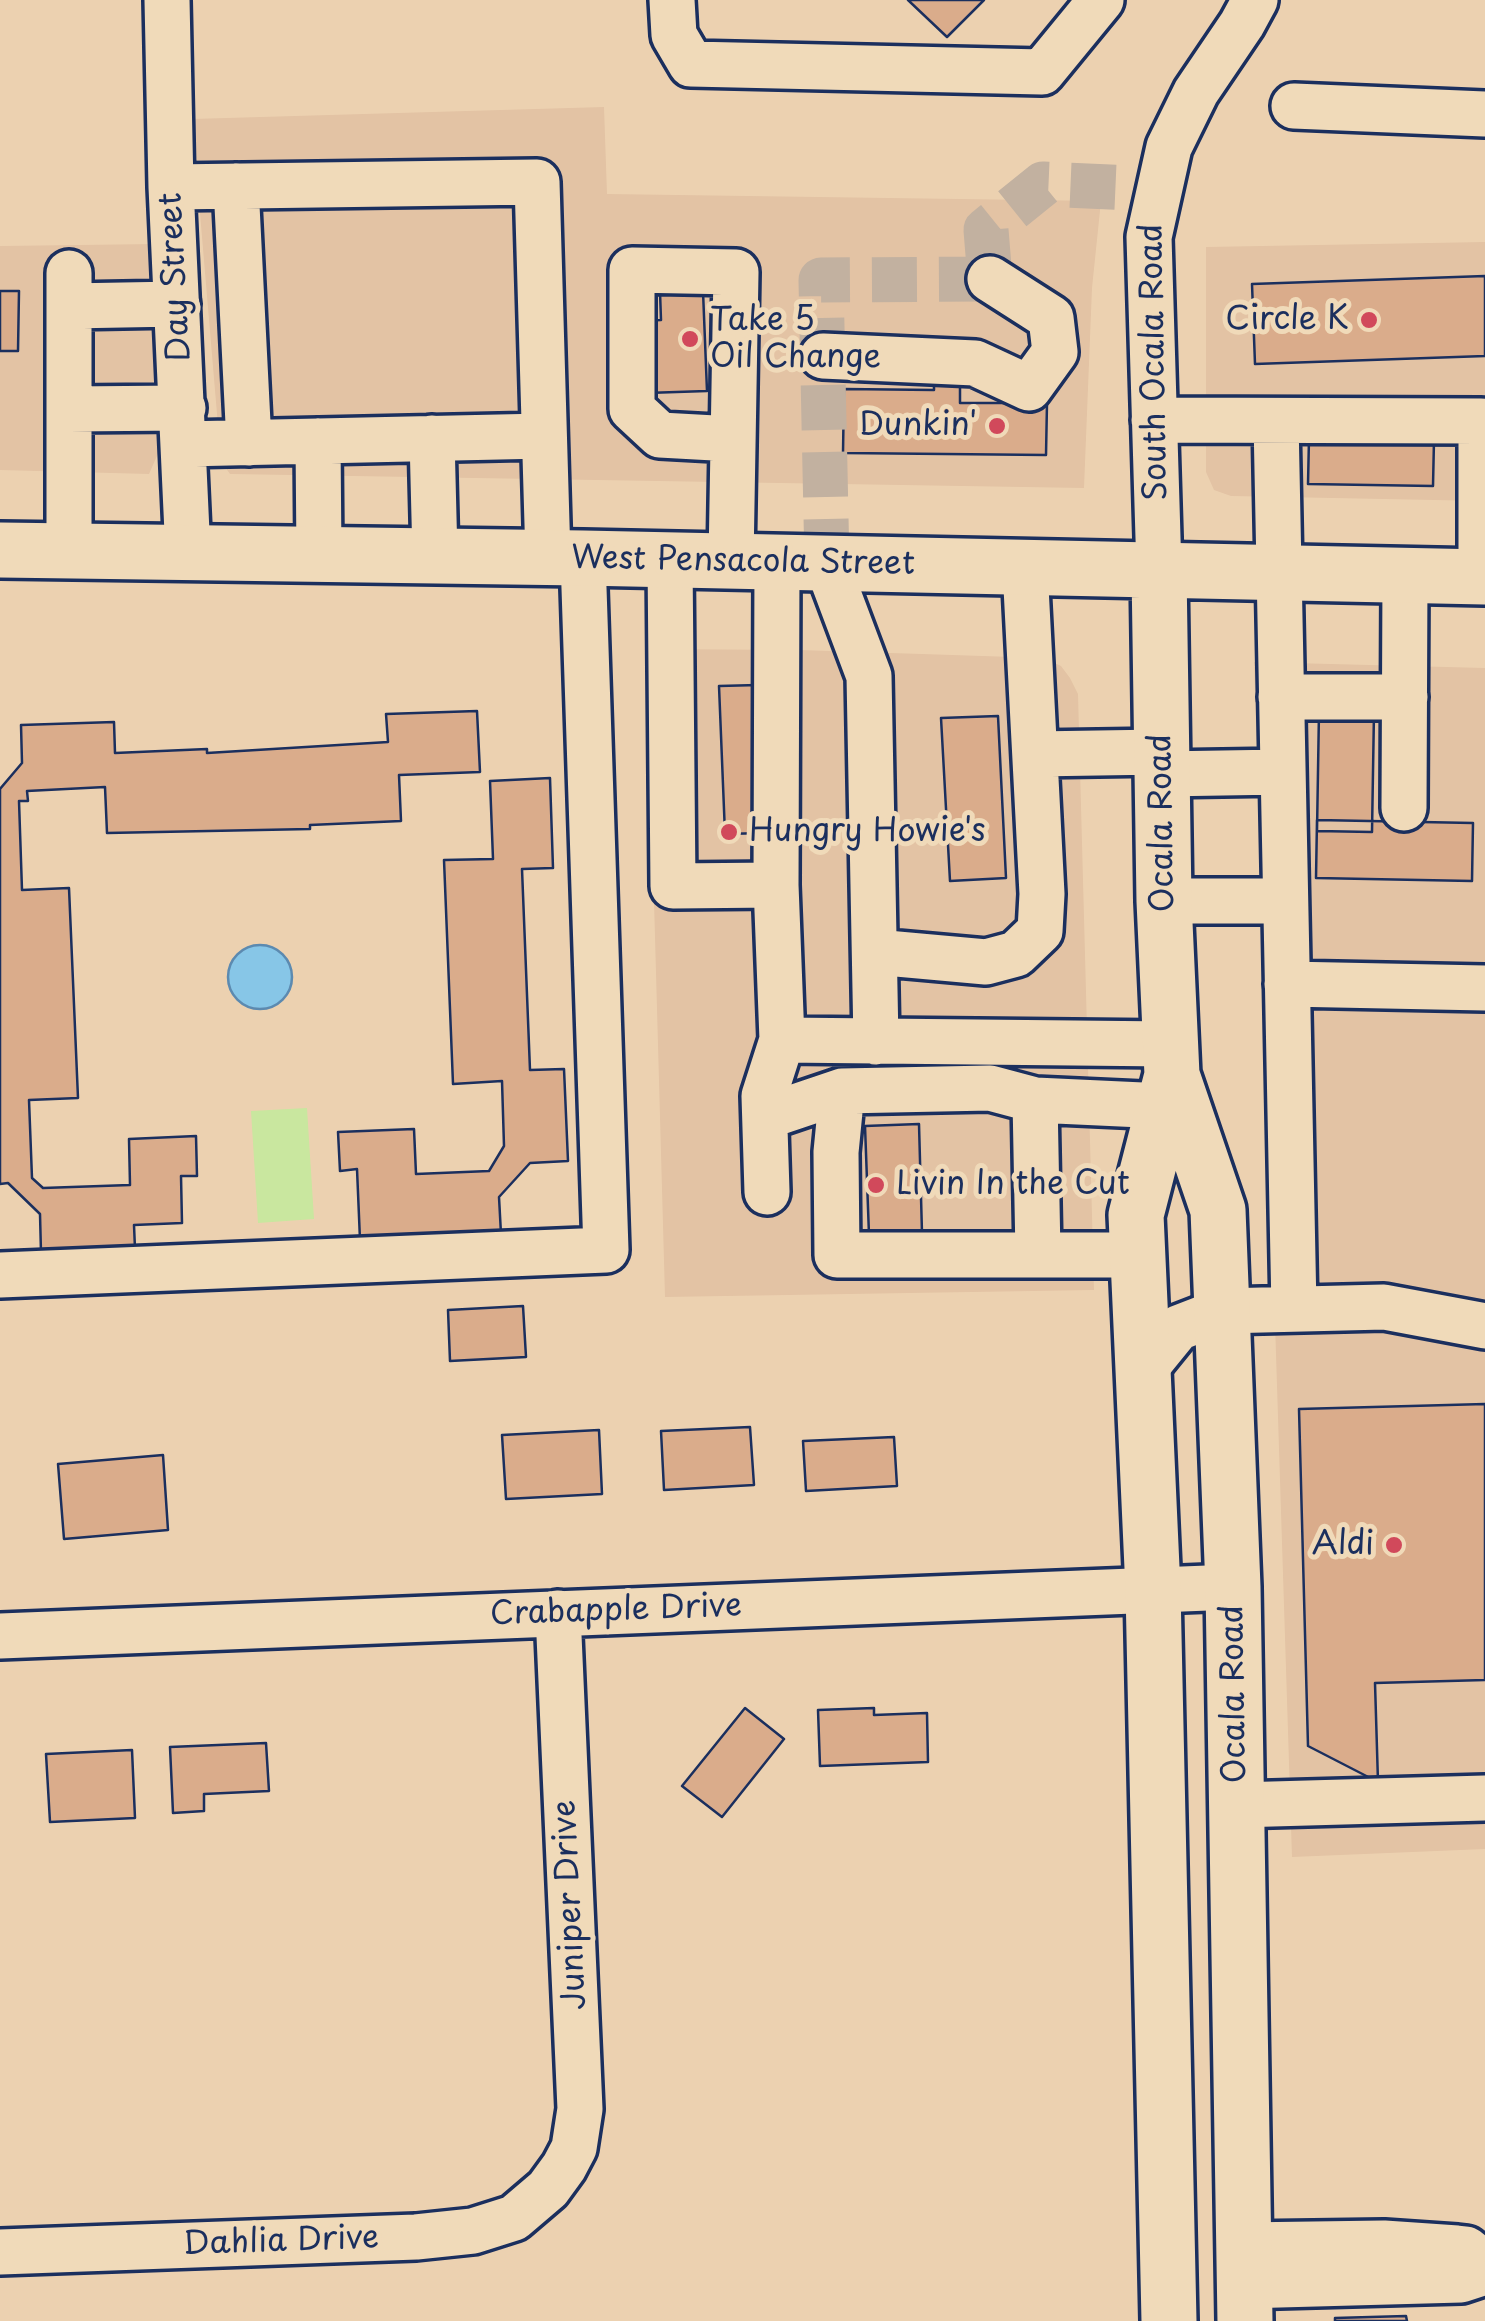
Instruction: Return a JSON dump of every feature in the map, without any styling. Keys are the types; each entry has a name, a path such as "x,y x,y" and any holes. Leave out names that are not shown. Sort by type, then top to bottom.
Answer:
{"main road":[{"name":"West Pensacola Street","path":"0,550 1483,578"},
{"name":"Ocala Road","path":"1158,571 1169,1075 1136,1215 1153,1590 1169,2321"},
{"name":"Ocala Road","path":"1169,1075 1218,1210 1232,1587 1243,2284"}],"street":[{"name":"Day Street","path":"167,0 171,187 188,554"},
{"path":"672,0 674,35 691,64 1042,72 1101,0"},
{"name":"South Ocala Road","path":"1158,571 1149,237 1157,189 1168,147 1196,92 1255,0"},
{"path":"1294,106 1485,114"},
{"path":"0,1275 606,1250 566,558 544,436 537,182 171,187"},
{"path":"236,186 249,442"},
{"path":"733,439 660,435 632,409 632,270 736,272 733,439 778,562 869,676 876,1042"},
{"path":"823,356 976,364 1028,388 1055,352 1051,318 990,279"},
{"path":"69,552 69,290 177,304"},
{"path":"69,409 183,426 249,442 544,436"},
{"path":"1154,420 1481,421 1483,578"},
{"path":"1276,421 1294,1309"},
{"path":"432,438 436,557"},
{"path":"318,441 319,556"},
{"path":"670,560 674,886 776,885"},
{"path":"767,1192 764,1096 782,1040 776,885 778,562"},
{"path":"875,952 986,962 1016,954 1040,931 1042,894 1024,568"},
{"path":"1404,808 1406,576"},
{"path":"1281,696 1405,698"},
{"path":"1034,754 1283,772"},
{"path":"1164,901 1285,902"},
{"path":"1288,984 1485,988"},
{"path":"782,1040 876,1042 1169,1075"},
{"path":"765,1116 842,1091 990,1088 1034,1100 1169,1075"},
{"path":"842,1091 836,1152 837,1256 1138,1255"},
{"path":"1034,1100 1038,1254"},
{"path":"1143,1371 1178,1328 1222,1311 1384,1307 1485,1326"},
{"name":"Crabapple Drive","path":"0,1636 1232,1587"},
{"name":"Juniper Drive","path":"548,2189 574,2148 580,2109 558,1613"},
{"path":"1237,1806 1485,1798"},
{"name":"Dahlia Drive","path":"0,2252 473,2232 514,2218 548,2189"},
{"path":"1243,2284 1461,2280 1485,2268"}],"shaded area":[{"path":"604,107 607,194 1101,201 1092,288 1084,488 230,474 221,461 192,119"},
{"path":"1485,242 1485,501 1231,496 1214,490 1206,472 1206,247"},
{"path":"157,244 160,449 149,474 0,470 0,246"},
{"path":"647,649 1044,658 1061,666 1070,678 1078,694 1094,1290 665,1297"},
{"path":"1254,662 1485,668 1485,1849 1292,1857"}],"green space":[{"path":"307,1108 314,1219 258,1223 251,1111"}],"water":[{"path":"260,945 282,955 292,977 282,999 260,1009 238,999 228,977 238,955"}],"building":[{"path":"908,0 984,0 947,37"},
{"name":"Circle K","path":"1485,276 1485,356 1255,364 1252,284"},
{"path":"0,291 19,291 18,351 0,351"},
{"path":"703,291 707,391 616,394 613,322 661,320 660,292"},
{"path":"934,371 960,371 960,403 1047,403 1046,455 843,453 844,389 934,390"},
{"path":"1309,438 1434,440 1433,486 1308,484"},
{"path":"758,685 764,833 725,834 719,686"},
{"path":"477,711 480,772 399,775 401,821 310,825 310,829 107,833 105,787 27,791 28,801 19,801 22,890 69,888 78,1098 29,1100 32,1178 43,1188 130,1185 129,1139 196,1136 197,1176 181,1176 182,1223 134,1225 135,1249 41,1253 40,1214 8,1183 0,1184 0,789 22,763 21,725 114,722 115,753 207,749 207,753 388,742 386,714"},
{"path":"1319,711 1374,712 1372,832 1317,831"},
{"path":"998,716 1006,878 950,881 941,718"},
{"path":"550,778 553,868 522,869 530,1070 564,1069 568,1161 530,1163 499,1197 501,1234 360,1240 357,1169 340,1171 338,1132 414,1129 416,1174 489,1171 504,1146 502,1081 453,1084 444,860 493,859 490,781"},
{"path":"1317,820 1473,823 1472,881 1316,878"},
{"path":"919,1124 922,1233 869,1235 865,1126"},
{"path":"523,1306 526,1357 450,1361 448,1310"},
{"name":"Aldi","path":"1485,1404 1485,1680 1375,1683 1378,1782 1308,1746 1299,1409"},
{"path":"750,1427 754,1485 664,1490 661,1431"},
{"path":"599,1430 602,1494 506,1499 502,1435"},
{"path":"894,1437 897,1486 806,1491 803,1441"},
{"path":"163,1455 168,1530 64,1539 58,1464"},
{"path":"745,1708 784,1739 722,1817 682,1786"},
{"path":"874,1708 874,1715 927,1713 928,1762 820,1766 818,1710"},
{"path":"266,1743 269,1791 204,1794 204,1811 173,1813 170,1747"},
{"path":"132,1750 135,1818 50,1822 46,1754"},
{"path":"1406,2316 1407,2321 1335,2321 1335,2318"}],"tunnel":[{"path":"827,564 821,280 990,279 986,230 1043,184 1157,189"}],"place":[{"name":"Circle K","path":"1369,320"},
{"name":"Take 5 Oil Change","path":"690,339"},
{"name":"Dunkin'","path":"997,426"},
{"name":"Hungry Howie's","path":"729,832"},
{"name":"Livin In the Cut","path":"876,1185"},
{"name":"Aldi","path":"1394,1545"}]}
